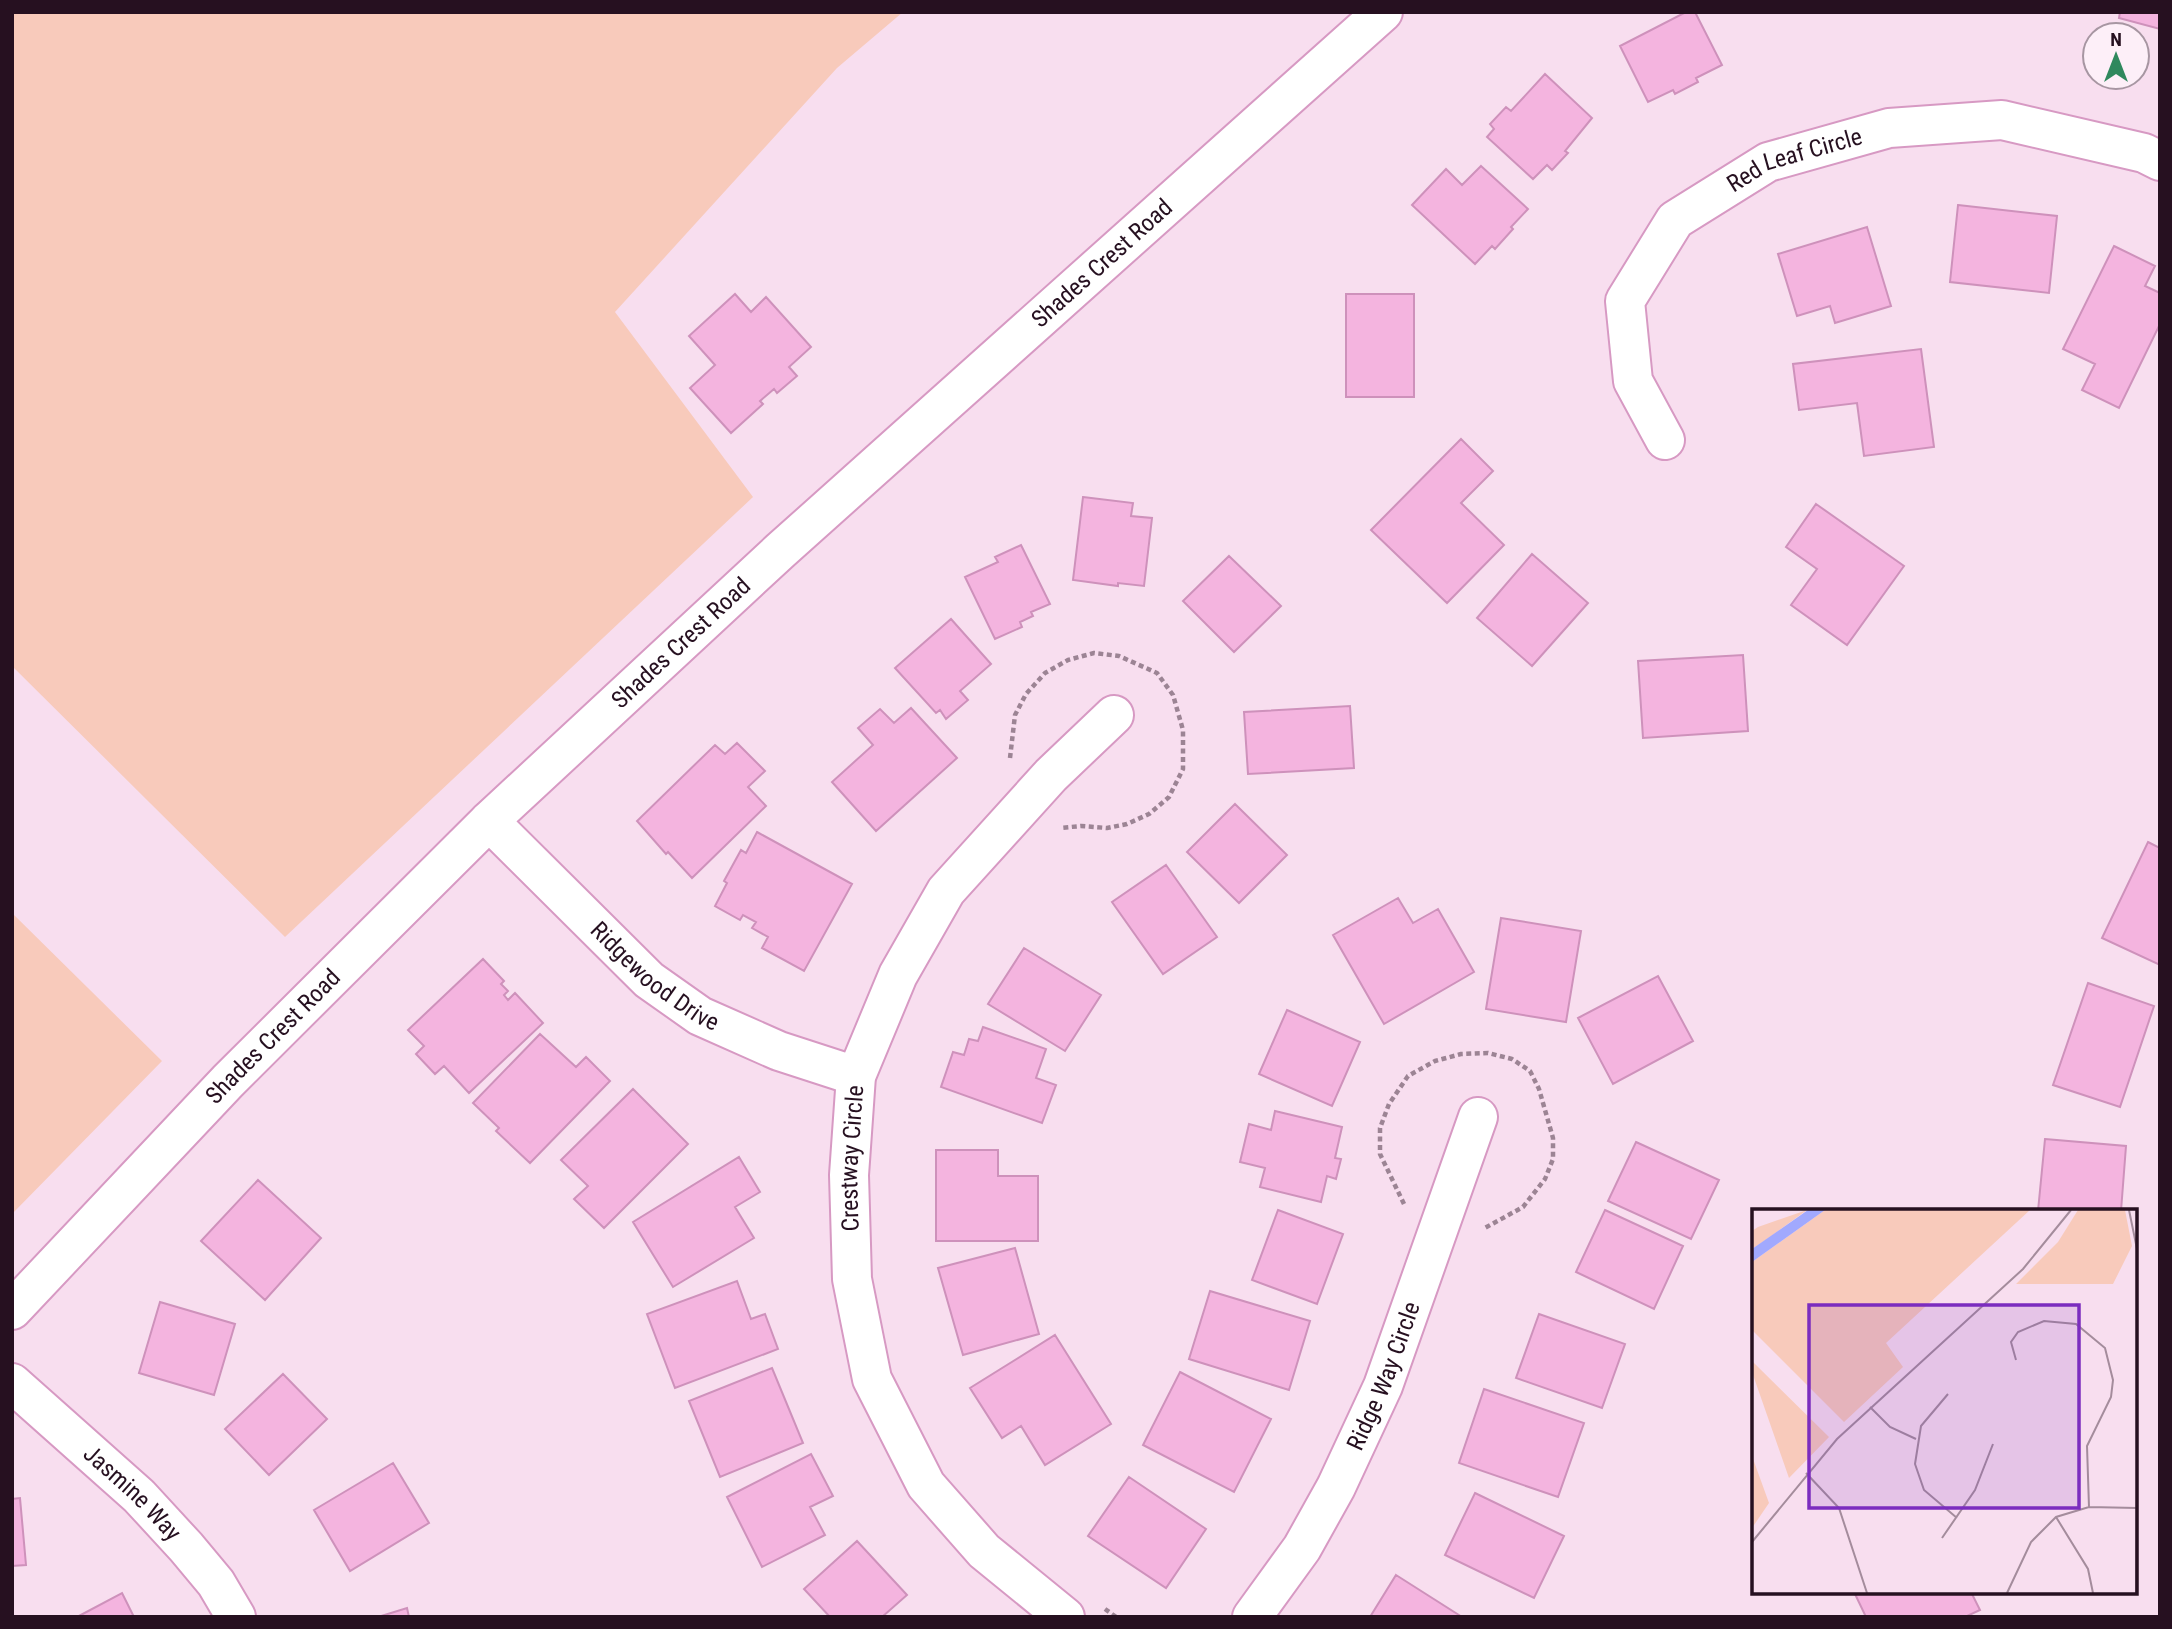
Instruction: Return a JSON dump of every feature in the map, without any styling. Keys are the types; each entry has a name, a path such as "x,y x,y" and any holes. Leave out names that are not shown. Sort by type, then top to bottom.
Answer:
{"street":[{"name":"Shades Crest Road","path":"12,1310 228,1080 489,821 780,551 1384,12"},
{"name":"Red Leaf Circle","path":"1665,440 1633,382 1625,301 1675,220 1768,162 1889,128 2002,120 2144,153 2160,161"},
{"name":"Crestway Circle","path":"1080,1609 984,1551 926,1485 872,1379 852,1279 849,1175 856,1076 898,975 946,891 1051,775 1114,715"},
{"name":"Ridgewood Drive","path":"489,821 649,981 700,1016 779,1051 856,1076"},
{"name":"Ridge Way Circle","path":"1252,1617 1302,1548 1336,1487 1384,1386 1478,1117"},
{"name":"Jasmine Way","path":"12,1383 139,1496 216,1583 236,1617"}],"path":[{"path":"1007,766 1016,715 1026,694 1045,673 1068,660 1094,653 1119,656 1157,673 1173,695 1183,730 1183,769 1169,797 1149,814 1127,824 1107,828 1057,828"},
{"path":"1080,1609 1116,1617"}],"shaded area":[{"path":"12,12 903,12 837,68 615,312 753,497 285,937 12,666"},
{"path":"12,913 162,1061 12,1214"}],"building":[{"path":"1686,12 1695,12 1722,65 1696,78 1698,82 1675,94 1673,90 1648,102 1620,46"},
{"path":"2120,12 2160,12 2160,29 2151,27 2151,21 2119,18"},
{"path":"1545,74 1592,118 1565,151 1568,153 1552,170 1547,165 1533,179 1487,137 1494,129 1490,124 1506,107 1511,111"},
{"path":"1481,166 1528,209 1495,249 1492,246 1475,264 1412,205 1446,169 1462,185"},
{"path":"1958,205 2057,216 2049,293 1950,282"},
{"path":"1867,227 1891,306 1835,323 1830,306 1797,316 1778,254"},
{"path":"2114,246 2155,266 2145,286 2160,293 2160,324 2119,408 2082,390 2095,364 2063,349"},
{"path":"735,294 751,312 766,297 811,347 789,367 797,376 777,393 774,389 760,401 763,404 731,433 690,388 715,365 689,336"},
{"path":"1346,294 1414,294 1414,397 1346,397"},
{"path":"1921,349 1934,447 1864,456 1857,403 1799,410 1793,364"},
{"path":"1461,439 1493,471 1461,503 1504,545 1447,603 1371,530"},
{"path":"1083,497 1133,503 1131,516 1152,518 1144,586 1118,583 1118,586 1073,580"},
{"path":"1816,504 1904,566 1847,645 1791,605 1817,569 1786,547"},
{"path":"1021,545 1050,604 1031,612 1033,616 1020,622 1022,627 995,639 965,577 998,562 995,557"},
{"path":"1532,554 1588,603 1532,666 1477,618"},
{"path":"1229,556 1281,606 1234,652 1183,601"},
{"path":"951,619 991,664 960,691 968,700 946,719 940,710 936,713 895,668"},
{"path":"1743,655 1748,731 1643,738 1638,661"},
{"path":"1350,706 1354,768 1248,774 1244,712"},
{"path":"911,708 957,758 876,831 832,782 873,745 858,728 880,709 894,723"},
{"path":"737,743 765,771 748,787 766,806 692,878 637,821 715,745 725,754"},
{"path":"1235,804 1287,855 1239,903 1187,852"},
{"path":"757,832 852,884 804,971 762,948 768,937 752,928 756,922 743,915 740,920 715,906 727,883 724,881 741,850 746,853"},
{"path":"2148,842 2160,848 2160,965 2102,938"},
{"path":"1166,865 1217,937 1163,974 1112,902"},
{"path":"1398,898 1413,923 1438,909 1474,972 1384,1024 1333,935"},
{"path":"1501,918 1581,931 1566,1022 1486,1009"},
{"path":"1024,948 1101,995 1065,1051 988,1004"},
{"path":"483,959 504,981 501,984 508,991 504,995 508,1000 515,993 543,1023 469,1093 444,1066 435,1074 416,1054 424,1046 408,1030"},
{"path":"1658,976 1693,1041 1613,1084 1578,1018"},
{"path":"2088,983 2154,1006 2120,1107 2053,1085"},
{"path":"1287,1010 1360,1042 1332,1106 1259,1074"},
{"path":"983,1027 1046,1049 1036,1078 1056,1085 1042,1123 941,1087 953,1052 964,1055 969,1039 978,1041"},
{"path":"540,1034 576,1067 586,1057 610,1081 530,1163 496,1131 499,1128 473,1103"},
{"path":"633,1089 688,1144 604,1228 574,1199 588,1186 561,1160"},
{"path":"1275,1111 1342,1127 1335,1158 1341,1159 1336,1179 1327,1176 1321,1202 1260,1187 1265,1168 1240,1162 1249,1124 1271,1130"},
{"path":"2045,1139 2126,1146 2121,1209 2038,1209"},
{"path":"1636,1142 1719,1180 1691,1239 1608,1201"},
{"path":"936,1150 998,1150 998,1176 1038,1176 1038,1241 936,1241"},
{"path":"739,1157 760,1192 735,1207 754,1238 673,1287 633,1222"},
{"path":"258,1180 321,1238 265,1300 201,1241"},
{"path":"1278,1210 1343,1234 1317,1304 1252,1280"},
{"path":"1605,1210 1683,1246 1654,1309 1576,1272"},
{"path":"1015,1248 1039,1334 963,1355 938,1268"},
{"path":"737,1281 751,1319 765,1314 778,1349 675,1388 647,1314"},
{"path":"1210,1291 1310,1321 1289,1390 1189,1359"},
{"path":"160,1302 235,1324 214,1395 139,1373"},
{"path":"1539,1314 1625,1344 1602,1408 1516,1378"},
{"path":"1055,1335 1111,1424 1045,1465 1021,1426 1002,1438 970,1388"},
{"path":"772,1368 803,1443 720,1477 689,1401"},
{"path":"1180,1372 1271,1419 1234,1492 1143,1445"},
{"path":"283,1374 327,1419 269,1475 225,1429"},
{"path":"1484,1389 1584,1423 1558,1497 1459,1463"},
{"path":"811,1454 833,1496 810,1507 825,1535 762,1567 727,1497"},
{"path":"393,1463 429,1523 350,1571 314,1510"},
{"path":"1129,1477 1206,1529 1166,1588 1088,1536"},
{"path":"1475,1493 1564,1536 1534,1598 1445,1555"},
{"path":"20,1498 26,1565 12,1566 12,1499"},
{"path":"857,1541 907,1595 882,1617 830,1617 804,1589"},
{"path":"1396,1575 1462,1617 1370,1617"},
{"path":"122,1593 134,1617 77,1617"},
{"path":"1855,1594 1972,1594 1980,1610 1965,1617 1866,1617"},
{"path":"407,1608 409,1617 378,1617"}]}
